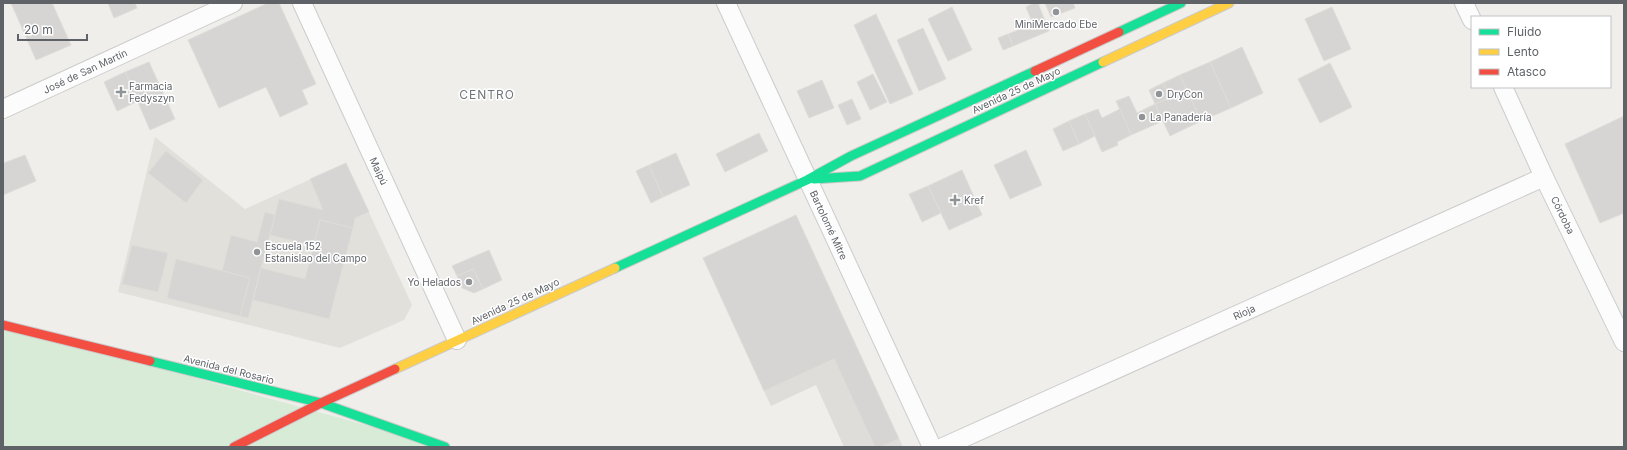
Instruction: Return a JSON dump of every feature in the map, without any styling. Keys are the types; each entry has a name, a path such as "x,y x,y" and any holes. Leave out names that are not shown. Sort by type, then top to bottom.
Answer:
{"main road":[{"name":"Avenida 25 de Mayo","path":"234,447 321,402 807,180 851,156 1152,9 1181,3"},
{"name":"Avenida 25 de Mayo","path":"807,180 860,176 1229,3"},
{"name":"Avenida del Rosario","path":"3,325 321,402 446,447"}],"street":[{"name":"José de San Martín","path":"3,109 233,3"},
{"name":"Maipú","path":"302,3 457,340"},
{"name":"Bartolomé Mitre","path":"726,3 932,447"},
{"path":"1464,3 1471,18"},
{"path":"1152,9 1163,34"},
{"name":"Córdoba","path":"1503,88 1544,177 1624,342"},
{"name":"Rioja","path":"943,447 1544,177"}],"shaded area":[{"name":"Escuela 152 Estanislao del Campo","path":"155,137 245,209 346,163 412,305 404,320 340,348 118,292"},
{"path":"796,215 903,447 844,447 816,385 771,406 703,258"}],"green space":[{"path":"3,325 445,447 3,447"}],"building":[{"path":"11,3 52,3 71,45 36,60"},
{"path":"108,3 135,3 137,8 114,18"},
{"path":"268,3 279,3 316,84 302,90 308,104 280,117 266,87 219,108 188,40"},
{"path":"1034,3 1038,3 1049,31 1013,46 1008,34 1033,24 1026,7"},
{"name":"MiniMercado Ebe","path":"1045,3 1073,3 1075,8 1051,17"},
{"path":"952,7 972,50 948,61 928,19"},
{"path":"1332,7 1351,49 1324,61 1305,19"},
{"path":"876,14 913,94 890,104 854,25"},
{"path":"923,28 946,79 919,91 897,40"},
{"path":"1008,34 1013,46 1003,50 998,38"},
{"path":"1242,47 1263,93 1231,108 1210,62"},
{"path":"149,62 175,119 150,130 125,72"},
{"path":"1210,62 1231,108 1201,121 1180,75"},
{"path":"1330,63 1352,107 1320,123 1298,79"},
{"name":"Farmacia Fedyszyn","path":"125,72 138,101 117,111 104,82"},
{"path":"873,74 887,102 870,110 857,82"},
{"path":"1180,75 1201,121 1170,136 1155,104 1170,98 1163,83"},
{"path":"822,80 834,108 809,118 797,91"},
{"name":"DryCon","path":"1163,83 1170,98 1155,104 1149,90"},
{"name":"La Panadería","path":"1129,96 1137,113 1155,104 1163,121 1131,135 1116,101"},
{"path":"852,99 861,119 847,125 838,105"},
{"path":"1098,109 1102,118 1120,109 1131,135 1117,142 1118,145 1102,152 1085,114"},
{"path":"1085,114 1095,136 1079,144 1069,121"},
{"path":"1624,116 1624,213 1600,223 1565,144"},
{"path":"1069,121 1079,144 1063,151 1053,129"},
{"path":"759,133 768,151 725,172 716,154"},
{"path":"1026,150 1042,185 1010,199 994,165"},
{"path":"166,151 203,180 186,203 148,173"},
{"path":"676,153 690,185 663,197 649,165"},
{"path":"25,155 36,181 3,195 3,160 4,163"},
{"path":"346,163 369,212 355,218 353,228 320,220 314,246 270,235 279,199 323,210 310,179"},
{"path":"649,165 663,197 651,203 636,171"},
{"name":"Kref","path":"962,170 982,215 949,230 928,186"},
{"path":"928,186 941,213 922,222 909,194"},
{"path":"265,212 275,215 248,318 240,316 250,278 222,271 231,235 257,242"},
{"path":"796,215 899,439 880,447 875,447 834,359 764,391 703,258"},
{"path":"320,220 353,228 329,319 253,300 261,268 305,279"},
{"path":"132,245 168,253 158,292 122,284"},
{"path":"489,250 502,280 483,289 473,269 457,276 452,266"},
{"path":"176,259 250,278 240,316 167,298"},
{"path":"473,269 483,289 474,293 462,288 457,276"}],"traffic: fast":[{"path":"1119,32 1181,3"},
{"path":"814,179 860,176 1103,62"},
{"path":"615,268 807,180 851,156 1035,71"},
{"path":"150,361 321,403 445,447"}],"traffic: slow":[{"path":"1103,62 1229,3"},
{"path":"395,369 615,268"}],"traffic: jam":[{"path":"1035,71 1119,32"},
{"path":"3,325 150,361"},
{"path":"234,447 321,403 395,369"}],"place":[{"name":"MiniMercado Ebe","path":"1056,12"},
{"name":"Farmacia Fedyszyn","path":"121,92"},
{"name":"DryCon","path":"1159,94"},
{"name":"La Panadería","path":"1142,117"},
{"name":"Kref","path":"955,200"},
{"name":"Escuela 152 Estanislao del Campo","path":"257,252"},
{"name":"Yo Helados","path":"469,282"}],"district":[{"name":"CENTRO","path":"487,95"}]}
